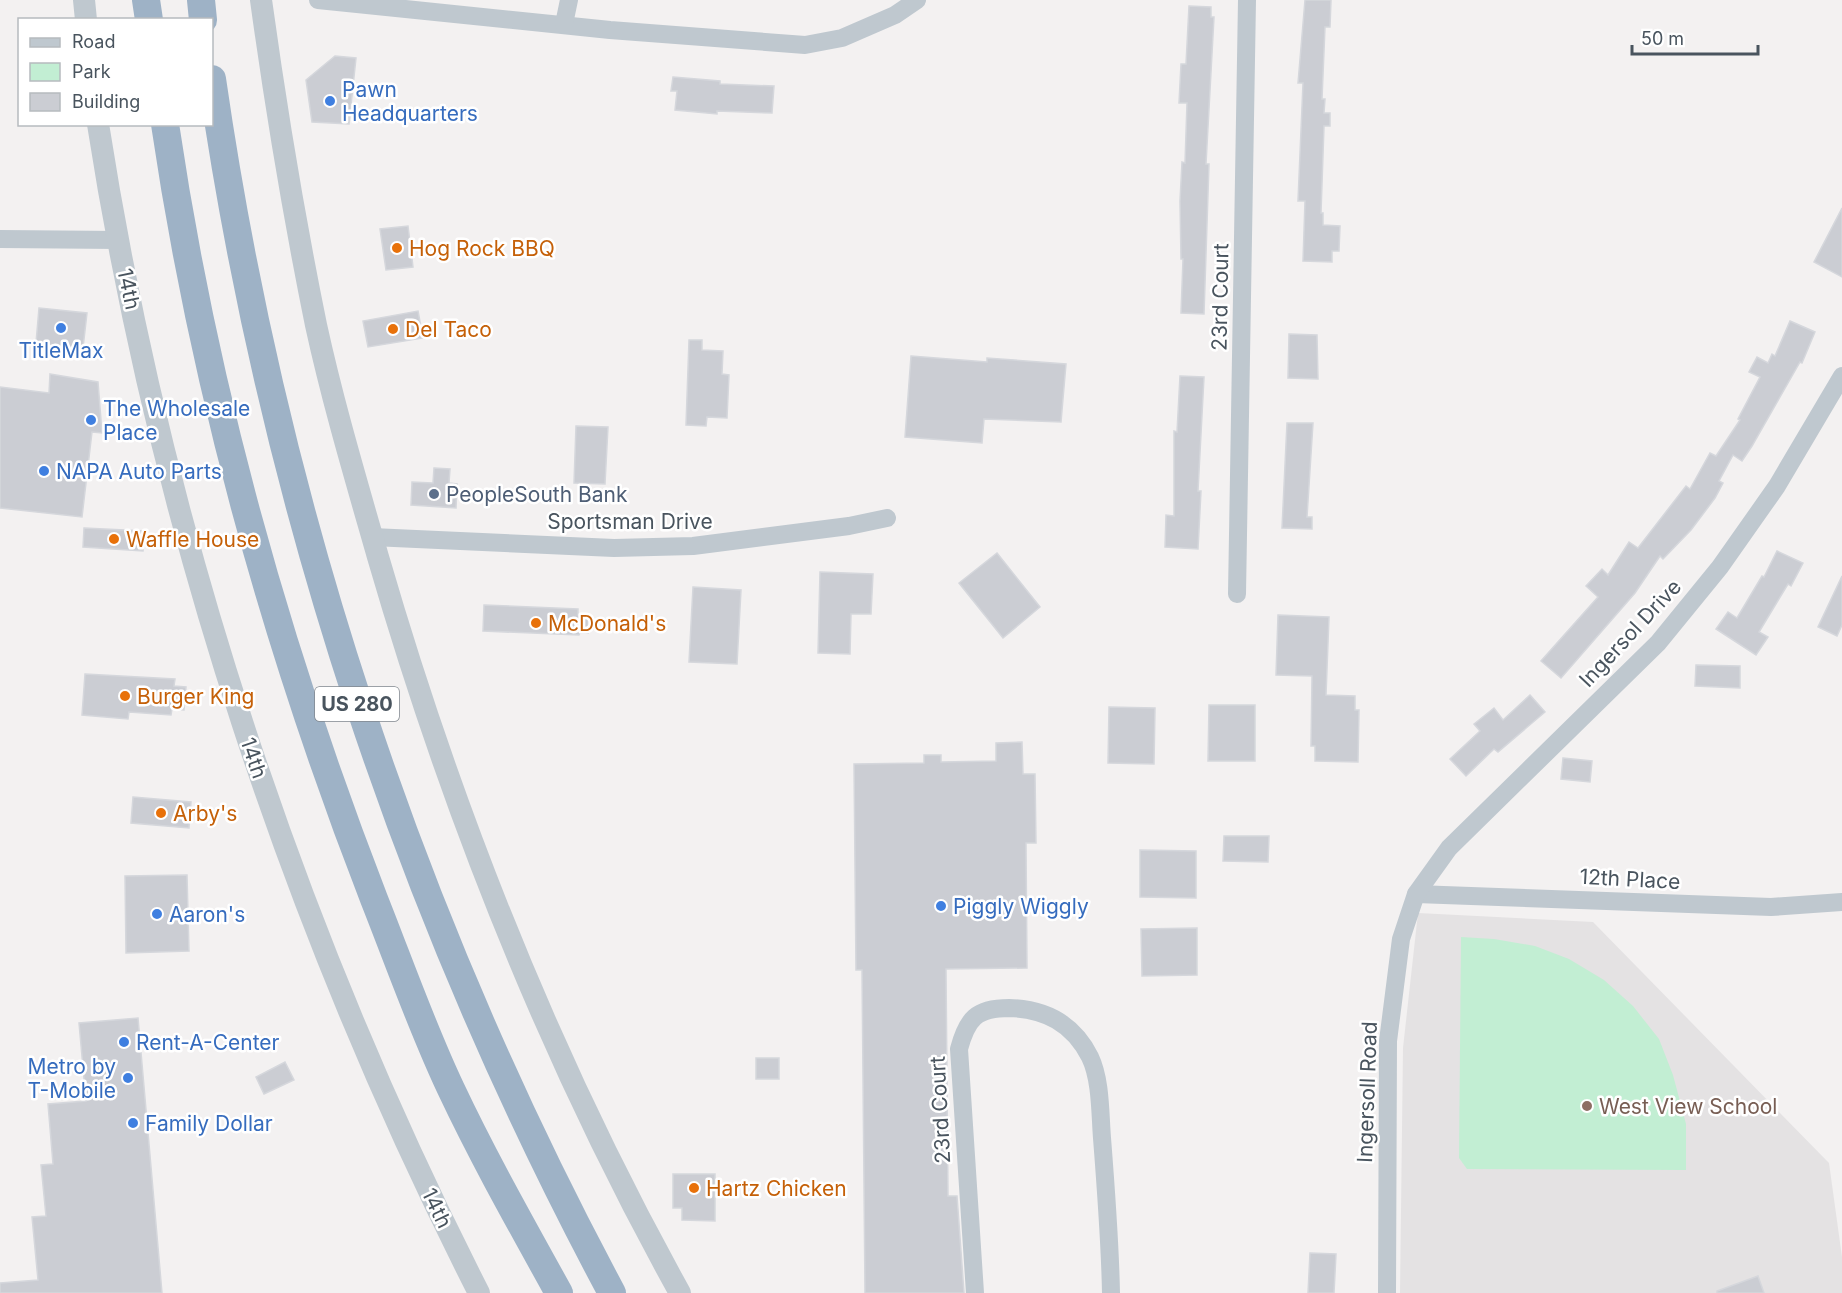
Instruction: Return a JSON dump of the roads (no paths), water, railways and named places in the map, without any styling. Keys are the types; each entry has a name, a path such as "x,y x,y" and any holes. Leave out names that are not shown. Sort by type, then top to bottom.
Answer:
{"highway":[{"path":"146,0 149,18"},
{"path":"201,0 203,18"},
{"name":"US 280","path":"213,85 236,228 260,343 309,542 351,686 390,798 478,1017 526,1124 612,1293"},
{"name":"US 280","path":"165,126 185,243 227,436 257,550 308,718 345,823 450,1088 559,1293"}],"street":[{"path":"84,0 86,18"},
{"path":"261,0 281,143 317,326 346,450 421,702 488,881 572,1079 614,1168 680,1293"},
{"path":"318,0 805,45 842,38 895,15 917,0"},
{"path":"564,24 568,0"},
{"name":"23rd Court","path":"1237,594 1247,0"},
{"name":"14th","path":"98,126 119,240 155,408 184,522 230,684 279,830 345,1005 408,1147 479,1293"},
{"path":"0,239 119,240"},
{"name":"Ingersol Drive","path":"1416,894 1449,848 1658,643 1702,589 1777,486 1842,376"},
{"name":"Sportsman Drive","path":"372,537 614,548 693,546 849,526 887,518"},
{"name":"12th Place","path":"1416,894 1771,907 1842,902"},
{"name":"Ingersoll Road","path":"1387,1293 1388,1041 1401,939 1416,894"},
{"name":"23rd Court","path":"975,1293 959,1049 964,1031 975,1016 992,1008 1032,1009 1068,1026 1090,1057 1099,1095 1112,1293"}],"place":[{"name":"Pawn Headquarters","path":"330,101"},
{"name":"Hog Rock BBQ","path":"397,248"},
{"name":"TitleMax","path":"61,328"},
{"name":"Del Taco","path":"393,329"},
{"name":"The Wholesale Place","path":"91,420"},
{"name":"NAPA Auto Parts","path":"44,471"},
{"name":"PeopleSouth Bank","path":"434,494"},
{"name":"Waffle House","path":"114,539"},
{"name":"McDonald's","path":"536,623"},
{"name":"Burger King","path":"125,696"},
{"name":"Arby's","path":"161,813"},
{"name":"Piggly Wiggly","path":"941,906"},
{"name":"Aaron's","path":"157,914"},
{"name":"Rent-A-Center","path":"124,1042"},
{"name":"Metro by T-Mobile","path":"128,1078"},
{"name":"West View School","path":"1587,1106"},
{"name":"Family Dollar","path":"133,1123"},
{"name":"Hartz Chicken","path":"694,1188"}]}
